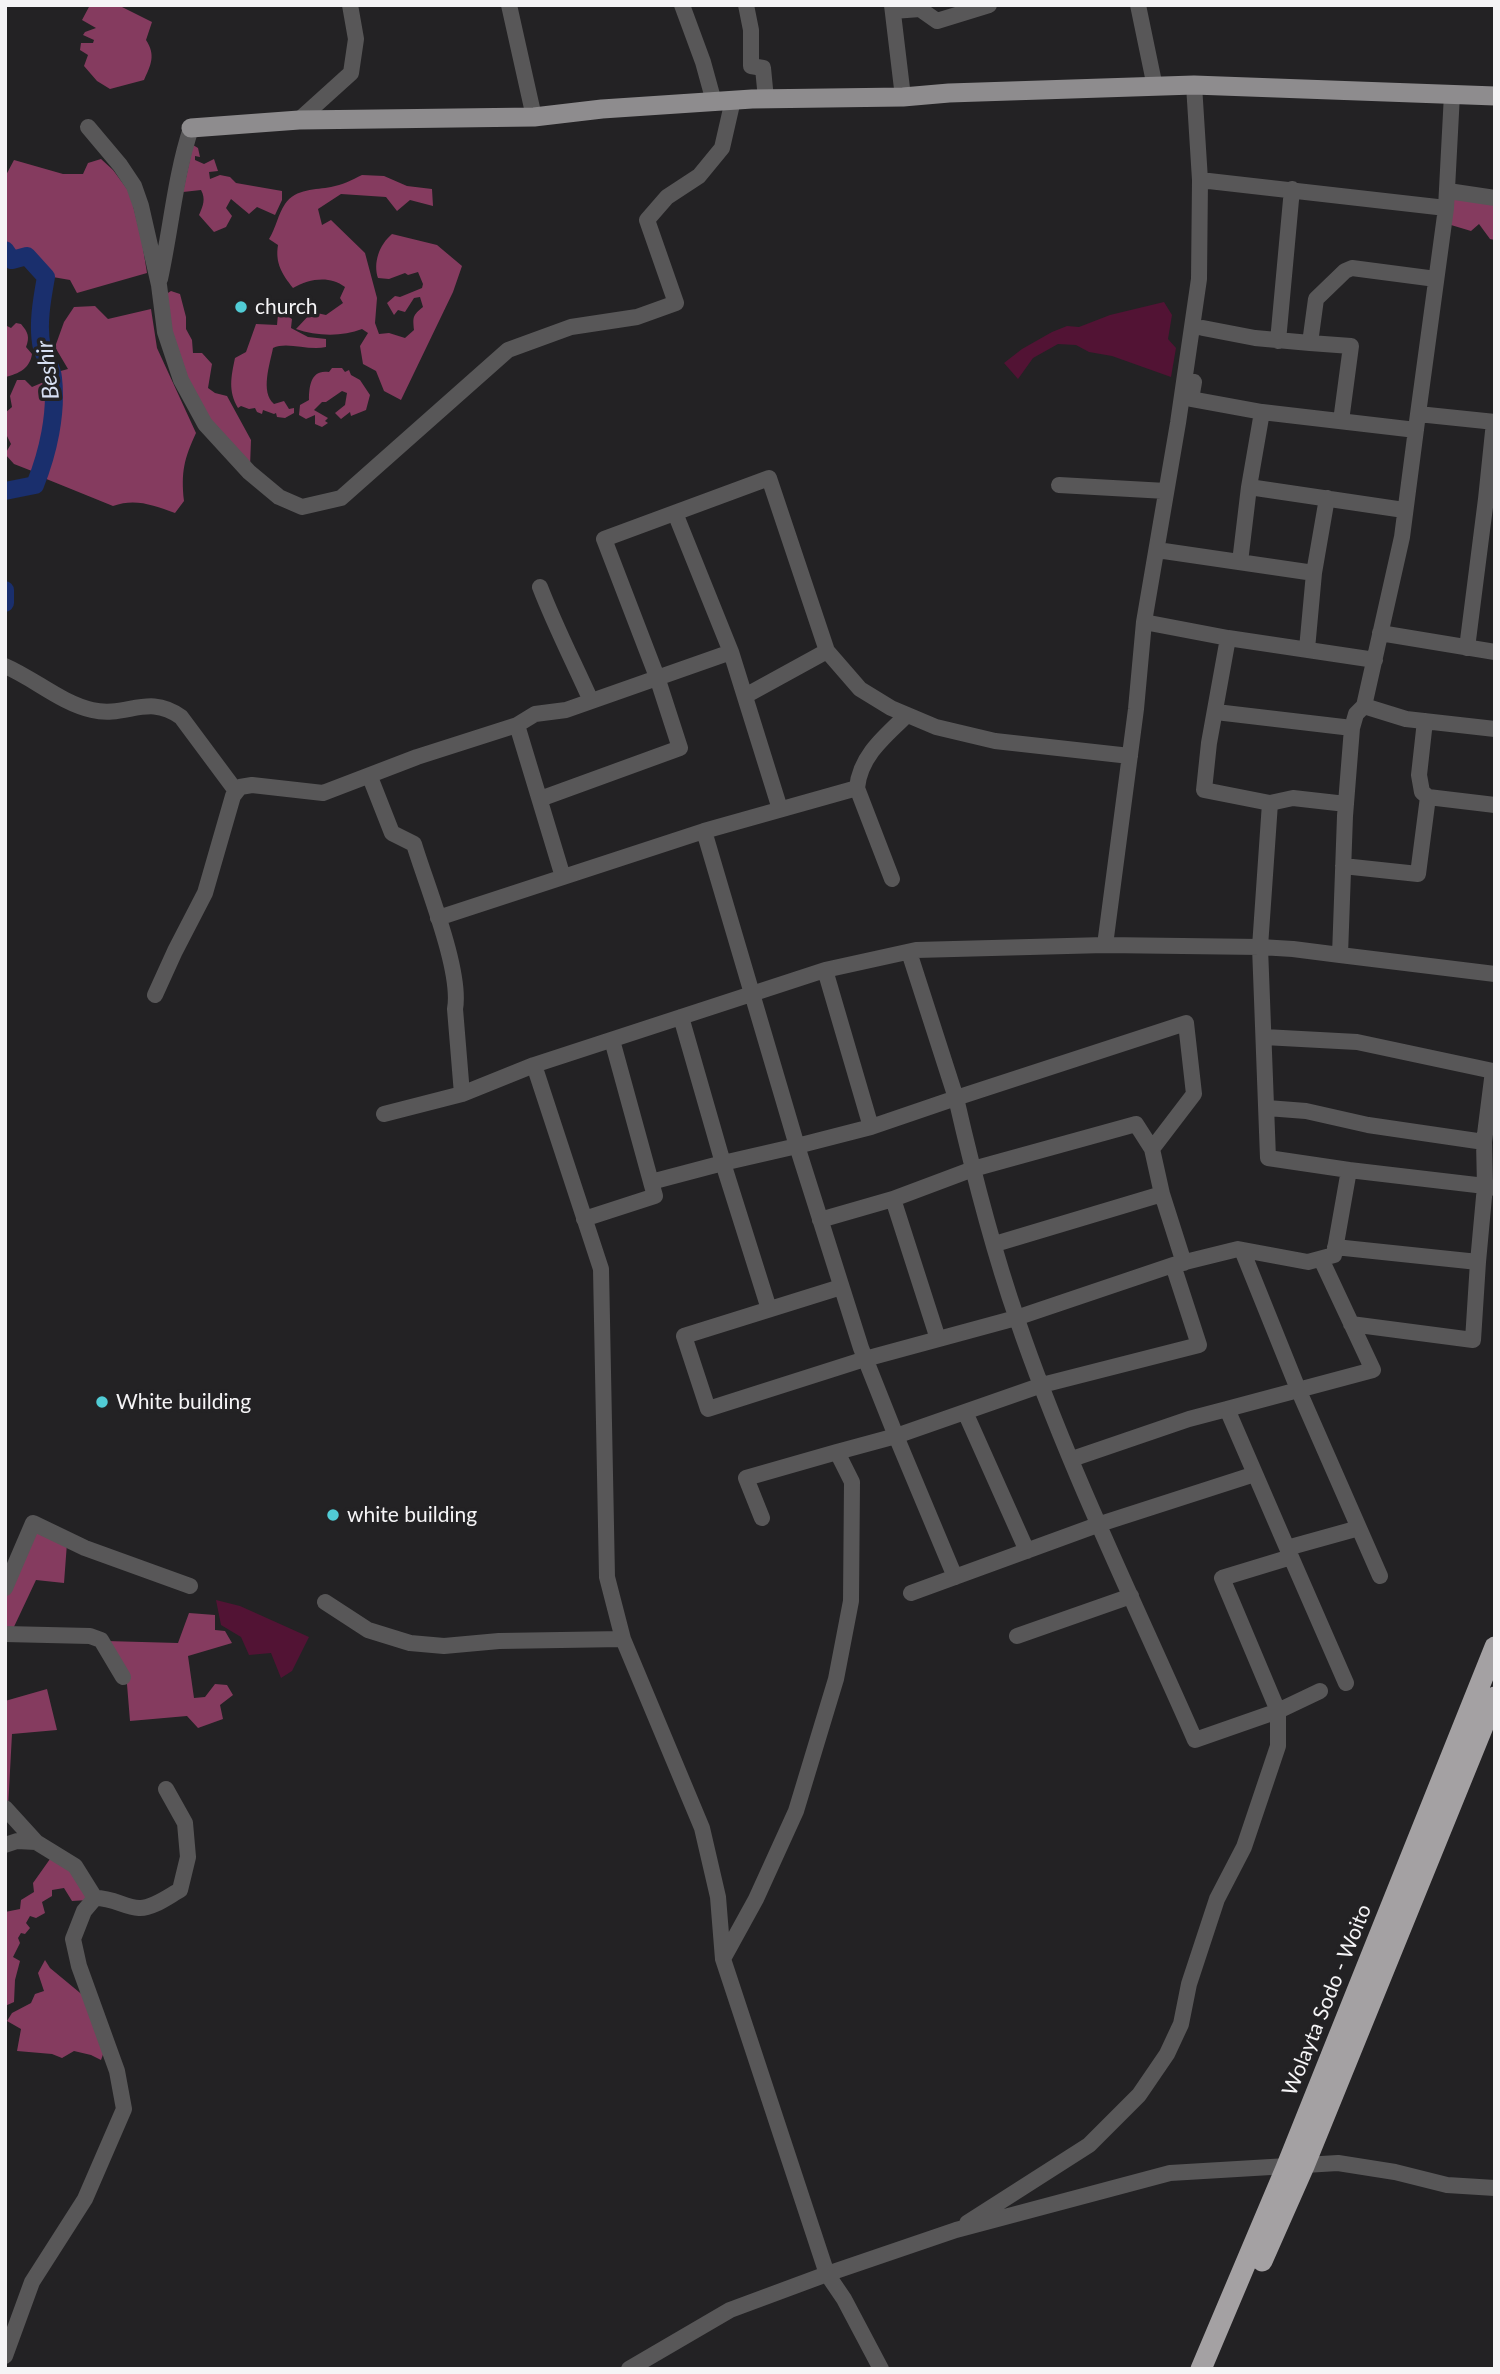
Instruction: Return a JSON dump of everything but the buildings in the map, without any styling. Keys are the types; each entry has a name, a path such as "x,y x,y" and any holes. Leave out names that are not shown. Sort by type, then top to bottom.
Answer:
{"highway":[{"name":"Wolayta Sodo - Woito","path":"1215,2369 1495,1647"},
{"name":"Wolayta Sodo - Woito","path":"1201,2369 1295,2167 1495,1697"}],"main road":[{"path":"191,128 299,120 534,117 766,99 903,97 949,93 1195,85 1495,96"}],"street":[{"path":"299,120 351,73 356,39 350,5"},
{"path":"509,5 534,117"},
{"path":"88,127 120,164 134,186 159,285 164,332 181,380 205,424 249,472 279,497 302,507 327,503 341,498 508,350 571,327 637,317 676,303 647,220 667,197 699,176 722,148 724,101 703,62 682,5"},
{"path":"746,5 751,30 751,66 763,68 766,99"},
{"path":"903,97 893,8 920,9 937,21 989,5"},
{"path":"1138,5 1155,87"},
{"path":"1195,85 1200,180 1200,254 1198,326 1191,399 1262,412 1341,421 1494,422 1490,500 1467,648"},
{"path":"1340,955 1352,728 1356,714 1364,706 1402,537 1447,208 1452,94"},
{"path":"159,285 173,219 181,158 191,128"},
{"path":"1200,180 1447,208"},
{"path":"1278,341 1292,189"},
{"path":"1448,191 1495,198"},
{"path":"1310,343 1316,299 1345,271 1352,268 1436,279"},
{"path":"1198,326 1278,341 1351,345 1341,421"},
{"path":"1105,945 1144,622 1198,326"},
{"path":"1240,562 1262,412"},
{"path":"540,799 680,748 657,677 604,539 769,478 827,651 860,689 907,715 936,727 995,741 1129,756"},
{"path":"1059,485 1166,491"},
{"path":"1250,487 1405,510"},
{"path":"1307,649 1314,573 1327,498"},
{"path":"675,513 731,652 780,809"},
{"path":"1157,550 1314,573"},
{"path":"540,587 558,633 591,701"},
{"path":"1144,622 1228,638 1376,660"},
{"path":"1380,633 1495,652"},
{"path":"1228,638 1209,743 1204,790 1270,803 1293,798 1346,804"},
{"path":"745,696 827,651"},
{"path":"155,995 205,893 236,790 240,787 252,785 323,793 417,757 517,725 535,714 566,710 731,652"},
{"path":"9,668 53,693 93,710 112,713 153,705 170,709 181,717 236,790"},
{"path":"1364,706 1406,719 1495,729"},
{"path":"1216,712 1352,728"},
{"path":"892,879 857,788 858,773 882,738 907,715"},
{"path":"1425,721 1419,775 1422,792 1428,797 1495,805"},
{"path":"517,725 563,877"},
{"path":"370,777 392,832 414,844 438,918 456,982 455,1009 462,1094"},
{"path":"438,918 704,831 857,788"},
{"path":"1343,866 1418,874 1428,797"},
{"path":"1270,803 1260,947 1268,1158 1490,1187"},
{"path":"704,831 796,1146 841,1287 896,1436 955,1577"},
{"path":"384,1114 462,1094 534,1065 825,970 916,950 1105,945 1293,948 1495,974"},
{"path":"909,952 956,1098 973,1169 1016,1318 1072,1459 1195,1740 1278,1710 1320,1691"},
{"path":"825,970 871,1127"},
{"path":"681,1017 769,1309"},
{"path":"651,1182 871,1127 1186,1023 1194,1094 1152,1149"},
{"path":"1264,1037 1357,1042 1494,1063 1484,1142 1490,1187 1478,1262 1473,1340 1352,1324"},
{"path":"584,1219 655,1196 612,1040"},
{"path":"534,1065 601,1269 607,1577 623,1639 702,1828 718,1898 723,1959 827,2274 881,2369"},
{"path":"1267,1108 1306,1111 1368,1125 1484,1142"},
{"path":"762,1518 746,1478 896,1436 1042,1385 1199,1345 1152,1149 1136,1124 973,1169 893,1199 820,1220"},
{"path":"841,1287 684,1336 708,1409 866,1359 1016,1318 1178,1264 1238,1249 1308,1262 1334,1255 1349,1170"},
{"path":"995,1244 1161,1194"},
{"path":"893,1199 938,1339"},
{"path":"1335,1247 1478,1262"},
{"path":"1242,1250 1298,1389 1380,1576"},
{"path":"1072,1459 1189,1419 1373,1370 1321,1259"},
{"path":"1227,1409 1346,1683"},
{"path":"965,1412 1027,1551"},
{"path":"723,1959 756,1899 796,1811 836,1679 851,1601 852,1508 852,1482 837,1452"},
{"path":"911,1593 1100,1524 1255,1474"},
{"path":"5,1587 33,1523 85,1548 190,1586"},
{"path":"956,2230 1089,2145 1139,2095 1167,2054 1181,2024 1189,1984 1217,1899 1244,1847 1278,1746 1278,1710 1222,1578 1359,1528"},
{"path":"1017,1636 1131,1596"},
{"path":"325,1602 368,1630 410,1643 444,1646 499,1641 623,1639"},
{"path":"5,1634 90,1636 101,1640 123,1677"},
{"path":"5,2356 32,2282 85,2199 124,2109 117,2071 79,1966 74,1939 84,1911 95,1898 110,1898 136,1908 146,1908 180,1890 188,1857 185,1823 166,1789"},
{"path":"5,1808 36,1842 75,1866 95,1898"},
{"path":"5,1845 17,1841 36,1842"},
{"path":"629,2369 730,2310 827,2274 956,2230 1170,2173 1338,2163 1395,2172 1447,2185 1495,2188"}],"shaded area":[{"path":"90,5 118,5 152,22 146,40 151,50 151,60 144,80 110,89 97,81 84,66 88,55 80,50 81,43 93,43 94,40 83,35 96,28 82,20"},
{"path":"193,145 198,148 200,157 195,156 195,160 204,164 214,159 218,171 209,172 210,179 220,175 230,177 236,183 282,191 282,200 275,215 257,207 249,214 231,199 226,208 232,216 226,227 214,232 199,215 204,199 201,190 183,192"},
{"path":"101,159 130,193 147,273 77,293 70,280 47,276 27,254 12,258 5,247 5,177 14,160 63,174 83,174 88,163"},
{"path":"362,175 384,176 407,186 432,189 433,206 410,200 397,211 386,197 341,194 318,209 322,225 331,220 365,253 377,298 375,323 379,334 389,333 405,338 414,330 414,317 423,307 420,297 414,298 405,312 398,310 394,315 387,303 395,296 400,297 422,288 423,284 418,272 389,279 378,278 378,255 392,234 437,245 462,266 453,292 401,400 384,391 376,371 363,364 360,346 368,333 362,329 338,334 320,334 296,329 312,312 326,315 343,303 340,298 345,287 332,281 319,280 293,288 280,268 278,245 269,239 283,208 295,195 339,185"},
{"path":"1448,196 1495,198 1495,240 1490,239 1479,224 1471,231 1451,225"},
{"path":"171,291 180,294 193,353 202,353 212,364 208,388 227,396 251,440 250,467 193,399 160,298"},
{"path":"1164,302 1172,315 1168,339 1176,348 1171,377 1112,356 1089,352 1076,345 1058,344 1033,358 1018,379 1004,363 1022,349 1067,326 1079,327 1110,315"},
{"path":"95,306 108,319 151,309 157,348 196,433 184,466 184,501 175,513 136,503 113,506 39,476 50,459 57,372 68,369 55,347 64,322 74,307"},
{"path":"283,313 292,319 291,328 308,337 326,339 326,347 285,345 273,348 267,378 270,399 274,404 284,401 289,409 294,408 294,413 285,418 263,410 262,414 255,408 238,408 232,390 235,358 246,352 256,324 277,325 278,314"},
{"path":"16,323 21,324 27,332 26,347 32,354 23,370 5,377 5,325 11,328"},
{"path":"332,368 342,368 345,372 349,370 370,395 366,410 351,416 350,412 341,419 335,413 345,405 347,393 342,391 322,402 314,410 328,418 325,421 328,423 322,427 315,424 315,415 306,419 299,415 300,405 309,400 315,376 329,372"},
{"path":"51,379 50,427 45,453 37,473 14,464 5,454 11,444 5,432 5,413 12,407 10,396 17,380 25,380 32,387"},
{"path":"33,1527 67,1543 64,1583 36,1580 12,1631 5,1631 5,1594"},
{"path":"216,1600 240,1606 309,1637 292,1671 281,1678 271,1653 249,1655 241,1637 221,1625"},
{"path":"189,1613 215,1615 215,1630 225,1631 232,1643 188,1656 194,1698 205,1697 215,1684 227,1685 233,1695 220,1705 223,1719 198,1728 187,1716 130,1721 126,1672 106,1641 178,1643"},
{"path":"47,1689 57,1730 12,1734 8,1808 5,1802 5,1701"},
{"path":"50,1859 73,1869 88,1900 72,1901 64,1888 52,1890 52,1896 42,1902 45,1913 36,1918 30,1916 26,1923 30,1928 18,1938 20,1943 13,1957 20,1961 15,1980 14,2002 5,2006 5,1912 20,1909 21,1900 34,1892 33,1883"},
{"path":"45,1960 50,1968 85,1997 106,2046 101,2060 74,2051 62,2058 52,2054 17,2051 21,2029 7,2021 12,2013 31,2003 35,1994 44,1991 38,1973"}],"waterway":[{"name":"Beshir","path":"5,250 12,260 27,256 46,277 40,331 54,391 50,433 35,485 5,491"},
{"name":"Beshir","path":"5,590 5,603"}],"place":[{"name":"church","path":"241,307"},
{"name":"White building","path":"102,1402"},
{"name":"white building","path":"333,1515"}]}
